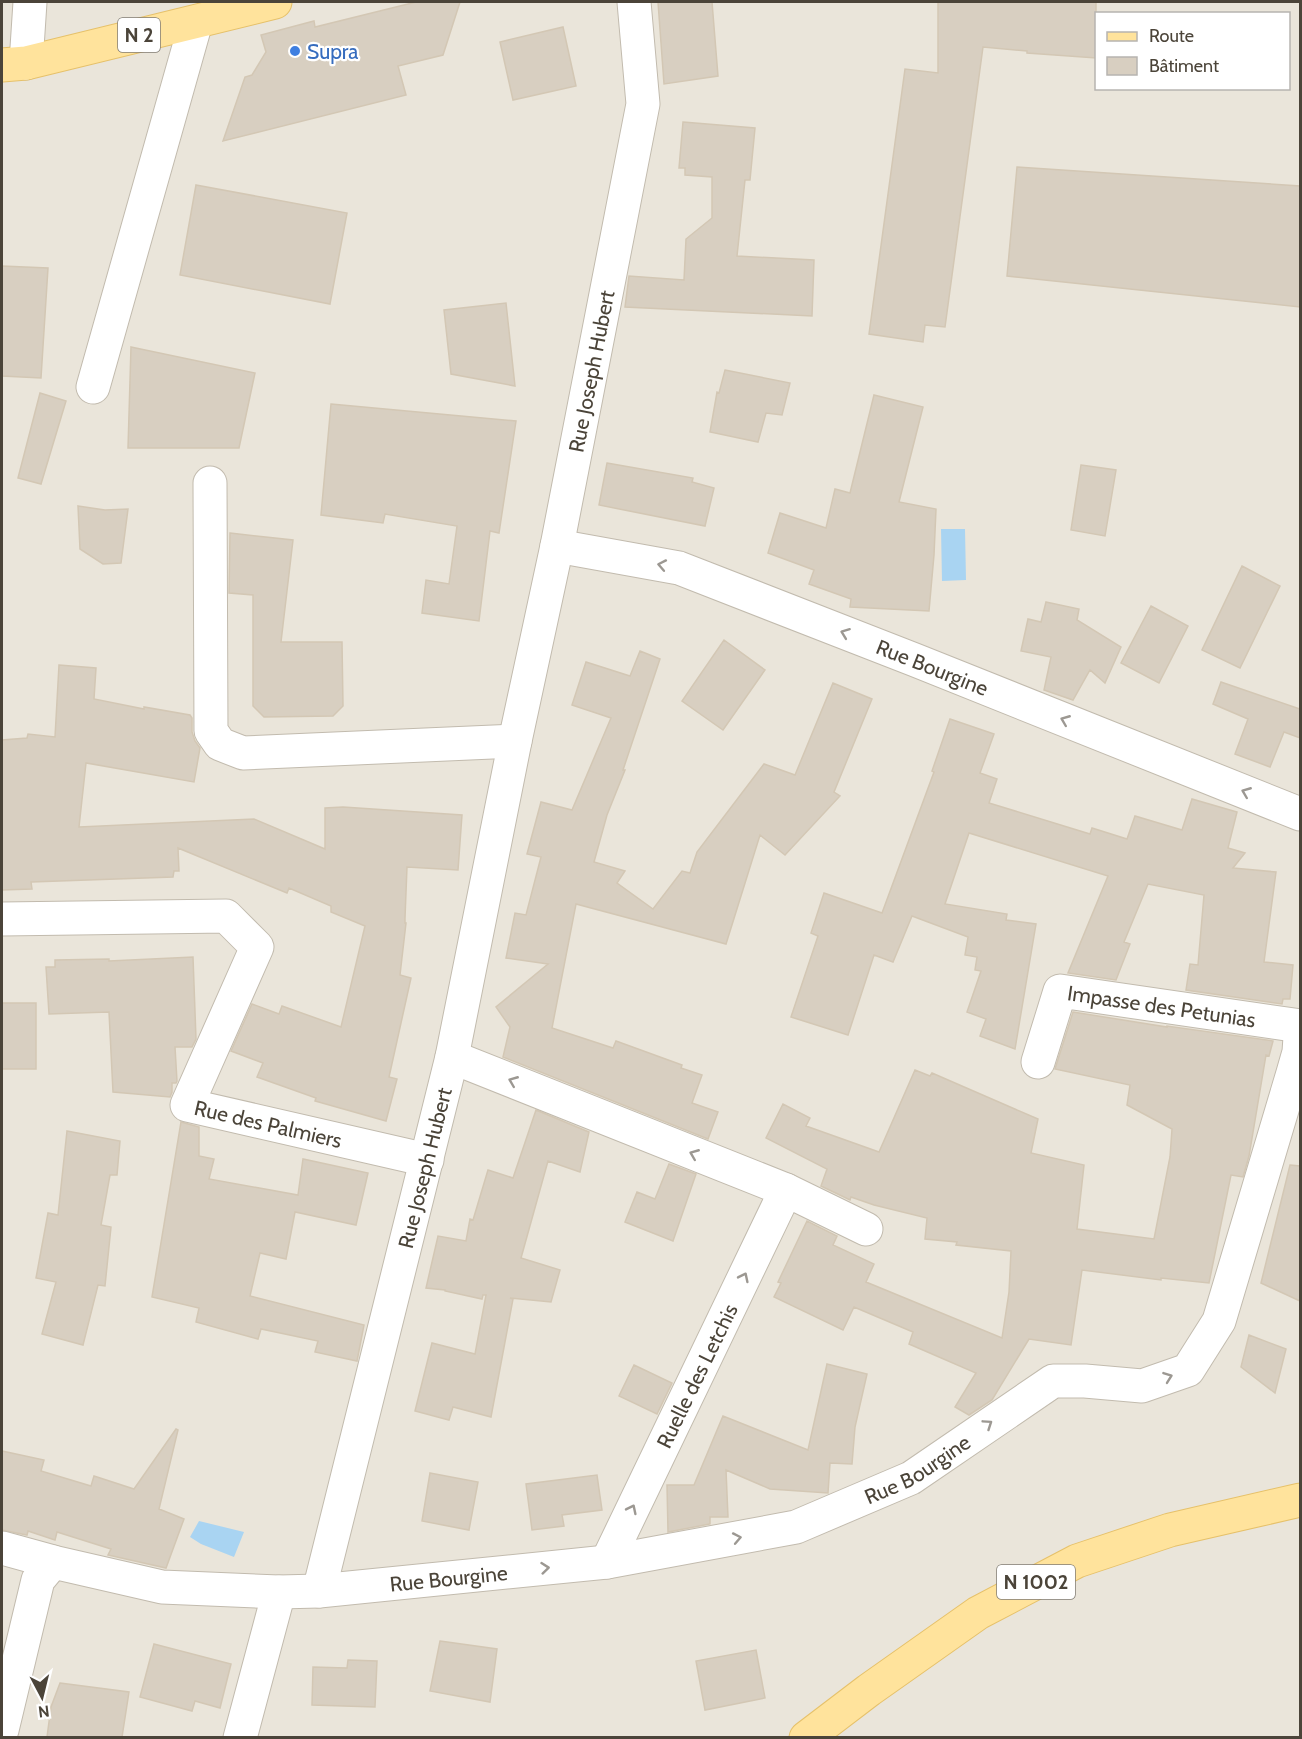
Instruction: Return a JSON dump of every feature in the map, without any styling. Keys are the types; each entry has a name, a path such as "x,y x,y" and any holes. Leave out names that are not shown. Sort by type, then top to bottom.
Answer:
{"main road":[{"name":"N 2","path":"14,64 275,2"},
{"name":"N 1002","path":"806,1737 868,1690 978,1613 1077,1560 1170,1530 1300,1500"}],"street":[{"path":"14,64 30,2"},
{"name":"Rue Joseph Hubert","path":"319,1591 452,1057 556,546 643,104 634,2"},
{"path":"93,387 196,22"},
{"path":"210,483 211,731 220,744 243,753 515,741"},
{"name":"Rue Bourgine","path":"556,546 679,568 1300,814"},
{"name":"Rue des Palmiers","path":"2,919 226,916 257,947 187,1105 427,1160"},
{"name":"Impasse des Petunias","path":"1038,1062 1060,992 1300,1026"},
{"name":"Rue Bourgine","path":"2,1548 162,1587 279,1592 319,1591 607,1562 796,1527 911,1478 1053,1381 1142,1386 1188,1370 1220,1321 1297,1074 1300,1037"},
{"path":"452,1057 786,1190 866,1228"},
{"name":"Ruelle des Letchis","path":"607,1562 786,1190"},
{"path":"2,1730 38,1580 53,1562"},
{"path":"240,1737 279,1592"}],"shaded area":[{"path":"2,2 1300,2 1300,1737 2,1737"}],"water":[{"path":"941,529 965,529 966,580 942,581"},
{"path":"199,1521 244,1532 234,1557 201,1544 190,1537"}],"building":[{"path":"416,2 460,2 443,55 398,66 406,95 223,141 245,77 252,75 266,52 261,35 314,21 315,27"},
{"path":"658,2 712,2 718,76 664,84"},
{"path":"938,2 1096,2 1095,58 983,47 945,327 925,325 923,342 869,334 905,69 938,73"},
{"path":"563,27 576,86 513,100 500,42"},
{"path":"683,122 755,128 750,180 745,180 737,256 814,260 812,316 625,307 629,276 684,280 686,239 712,218 712,177 685,175 685,168 679,168"},
{"path":"1017,167 1300,186 1300,307 1007,276"},
{"path":"196,185 347,213 330,304 180,275"},
{"path":"2,266 48,268 41,378 2,376"},
{"path":"506,303 515,386 451,374 444,310"},
{"path":"131,347 255,373 239,448 128,448"},
{"path":"725,370 790,383 782,415 766,413 758,442 710,432 717,392 719,393"},
{"path":"40,393 66,401 41,484 18,478"},
{"path":"874,395 923,407 899,502 936,509 929,611 850,607 851,599 809,584 814,570 768,553 780,513 826,528 835,489 850,493"},
{"path":"331,404 516,421 499,533 490,531 479,621 422,613 426,580 449,584 457,526 385,514 383,523 321,515"},
{"path":"607,463 693,478 692,482 714,488 705,526 599,505"},
{"path":"1081,465 1116,470 1105,536 1071,530"},
{"path":"78,506 105,510 128,509 121,563 103,564 80,549"},
{"path":"230,533 293,540 281,642 342,642 343,706 333,716 264,717 253,706 253,595 229,593"},
{"path":"1242,566 1280,586 1240,668 1202,650"},
{"path":"1046,602 1079,609 1077,620 1121,647 1105,683 1090,670 1073,700 1044,690 1051,657 1021,651 1028,619 1041,622"},
{"path":"1151,606 1188,626 1159,683 1121,663"},
{"path":"724,640 765,670 723,730 682,701"},
{"path":"640,651 660,659 623,770 625,770 607,815 594,862 625,871 617,883 653,909 682,871 690,873 697,852 764,764 795,775 833,683 872,699 834,792 840,796 785,855 760,835 726,944 576,904 552,1028 613,1048 616,1041 682,1065 681,1068 702,1075 692,1103 718,1112 708,1139 503,1057 510,1027 496,1007 548,964 506,958 515,913 526,915 541,857 527,854 541,802 572,810 611,718 572,705 586,662 630,676"},
{"path":"59,665 96,668 94,699 190,715 192,732 200,748 194,782 86,763 79,827 254,819 325,849 325,808 343,807 462,815 458,870 407,867 406,923 400,975 411,978 389,1077 397,1079 386,1121 315,1101 316,1098 257,1077 263,1063 231,1051 252,1004 279,1014 282,1006 341,1027 365,926 331,912 331,906 289,888 287,893 178,848 179,871 174,871 173,877 31,882 32,889 2,890 2,740 27,738 28,734 55,737"},
{"path":"1221,682 1300,709 1300,738 1284,732 1270,767 1235,754 1248,719 1213,704"},
{"path":"950,719 994,734 980,773 997,779 989,803 1090,834 1092,828 1127,839 1135,816 1182,830 1192,799 1237,812 1228,848 1245,853 1233,868 1276,872 1264,962 1293,965 1290,999 1283,999 1282,1004 1186,990 1190,964 1198,965 1204,895 1148,884 1124,942 1130,944 1116,980 1068,973 1108,876 969,833 945,904 1007,914 1006,920 1036,924 1015,1049 980,1036 986,1019 967,1012 981,971 975,970 977,957 965,955 968,937 912,916 893,962 874,955 848,1035 791,1017 818,936 811,933 824,893 882,913 934,772 932,771"},
{"path":"193,957 196,1039 192,1047 175,1047 177,1081 172,1083 170,1097 113,1092 109,1012 49,1014 46,967 55,967 55,960 109,959 109,961"},
{"path":"2,1003 36,1003 36,1069 2,1069"},
{"path":"1073,1012 1273,1041 1269,1056 1266,1055 1249,1156 1243,1177 1231,1175 1209,1283 1161,1278 1161,1280 1082,1270 1071,1345 1029,1339 992,1400 969,1415 955,1407 976,1373 909,1344 913,1332 854,1307 843,1330 774,1297 781,1283 778,1282 807,1221 837,1236 833,1245 874,1264 866,1282 1002,1338 1009,1292 1011,1251 925,1239 927,1218 851,1197 850,1200 821,1186 827,1169 766,1138 783,1104 810,1118 806,1126 879,1152 915,1070 930,1076 932,1073 1038,1119 1031,1153 1084,1165 1077,1229 1154,1239 1170,1157 1172,1129 1127,1105 1130,1085 1055,1069"},
{"path":"536,1110 589,1132 580,1172 548,1161 521,1258 560,1270 551,1302 510,1298 513,1299 491,1417 453,1407 449,1420 415,1411 432,1343 475,1354 486,1295 483,1295 482,1299 426,1288 438,1236 466,1241 470,1219 473,1220 488,1170 513,1178"},
{"path":"181,1122 199,1127 199,1156 214,1159 209,1179 298,1195 303,1159 368,1173 356,1225 295,1212 286,1259 260,1253 250,1296 364,1325 357,1361 315,1352 318,1341 261,1329 258,1339 196,1322 199,1308 152,1297"},
{"path":"67,1131 120,1141 117,1175 110,1175 101,1225 111,1227 105,1286 98,1285 83,1345 42,1334 56,1282 36,1278 48,1213 58,1215"},
{"path":"669,1164 696,1174 673,1241 625,1222 637,1192 655,1199"},
{"path":"1290,1165 1300,1166 1300,1301 1261,1283"},
{"path":"1249,1335 1286,1349 1275,1393 1241,1367"},
{"path":"827,1364 867,1374 855,1427 852,1464 830,1463 828,1493 770,1489 726,1470 728,1517 710,1517 710,1524 668,1532 667,1485 694,1485 723,1416 808,1450"},
{"path":"634,1365 672,1383 657,1414 619,1396"},
{"path":"176,1429 178,1430 159,1509 184,1519 166,1568 108,1555 111,1549 57,1532 55,1540 28,1531 27,1535 2,1530 2,1451 44,1460 41,1471 91,1486 94,1476 134,1489"},
{"path":"430,1473 478,1482 469,1530 422,1521"},
{"path":"597,1475 602,1510 562,1515 564,1526 532,1530 526,1484"},
{"path":"440,1641 497,1649 490,1702 430,1691"},
{"path":"154,1644 231,1664 220,1708 195,1701 192,1711 140,1697"},
{"path":"756,1650 765,1698 705,1710 696,1661"},
{"path":"348,1660 377,1661 375,1707 312,1705 313,1667 347,1668"},
{"path":"60,1683 129,1692 122,1737 47,1737 51,1707"}],"place":[{"name":"Supra","path":"295,51"}]}
